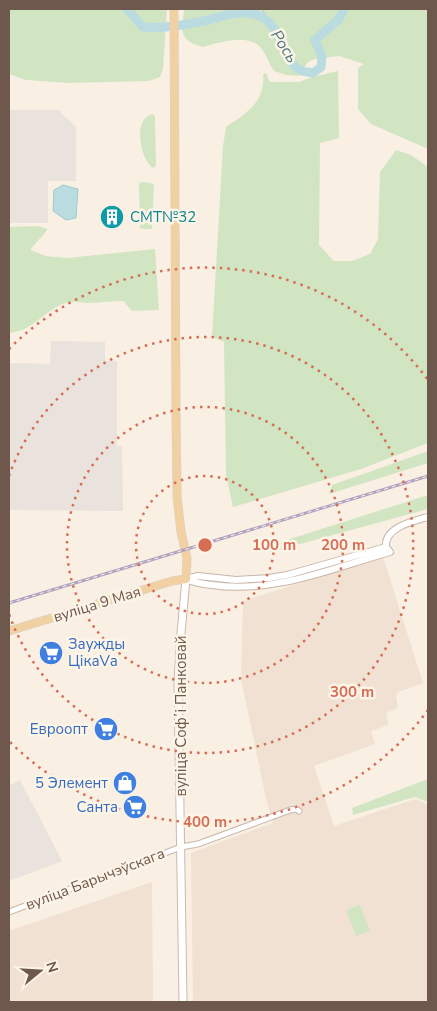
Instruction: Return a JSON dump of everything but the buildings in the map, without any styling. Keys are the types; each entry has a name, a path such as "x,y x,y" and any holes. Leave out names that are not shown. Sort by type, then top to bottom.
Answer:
{"main road":[{"path":"174,9 177,496 181,532 187,558 186,579"},
{"name":"вуліца 9 Мая","path":"9,631 172,581 186,579"},
{"name":"вуліца Софʼі Панковай","path":"183,1002 178,681 180,633 186,579"}],"street":[{"path":"186,579 222,587 247,587 289,581 388,549 385,543 398,527 405,523 428,517"},
{"name":"вуліца Барычэўскага","path":"9,912 181,847 198,844 290,810 296,809 299,811"}],"shaded area":[{"path":"9,110 58,110 76,127 76,181 48,181 48,223 9,223"},
{"path":"51,341 105,342 105,361 117,361 117,446 122,446 123,511 9,510 9,363 50,364"},
{"path":"383,557 423,683 398,692 396,695 398,708 386,713 389,725 371,731 375,744 314,766 334,826 415,799 428,805 428,1002 193,1002 191,853 273,823 267,803 241,679 243,601"},
{"path":"20,780 62,861 9,881 9,786"},
{"path":"152,882 153,1002 9,1002 9,931"}],"green space":[{"path":"9,9 167,9 163,69 160,77 149,81 68,83 26,80 9,74"},
{"path":"184,9 428,9 428,149 371,124 358,109 358,68 364,64 339,56 315,59 308,62 299,76 286,75 274,71 262,49 254,43 232,40 203,47 189,41 183,34"},
{"path":"338,71 339,138 320,143 319,245 334,261 352,261 370,254 378,239 380,172 396,150 411,155 428,167 428,443 361,469 233,507 226,475 224,342 212,337 223,146 226,127 247,112 258,99 263,83 263,74 266,73 270,82 299,82"},
{"path":"153,114 155,117 156,166 153,168 148,163 142,148 140,130 146,117"},
{"path":"139,183 154,184 152,229 140,228"},
{"path":"38,226 48,229 30,250 46,256 67,258 155,249 159,310 132,311 123,301 63,303 25,329 9,333 9,227"},
{"path":"428,451 428,463 329,494 332,485"},
{"path":"428,495 428,509 271,552 268,546"},
{"path":"428,779 428,802 415,797 353,815 352,808"},
{"path":"360,905 370,931 356,936 346,910"}],"water":[{"path":"63,185 78,189 76,218 66,220 53,211 54,190"}],"waterway":[{"name":"Рось","path":"127,9 143,27 182,25 237,13 257,15 272,26 294,66 302,71 313,73 321,67 322,57 315,40 339,19 344,9"},
{"name":"Рось","path":"262,9 269,21"}],"railway":[{"path":"9,603 428,476"}],"place":[{"name":"СМТ№32","path":"112,217"},
{"name":"Заужды ЦікаVа","path":"51,653"},
{"name":"Евроопт","path":"106,729"},
{"name":"5 Элемент","path":"125,783"},
{"name":"Санта","path":"135,807"}]}
